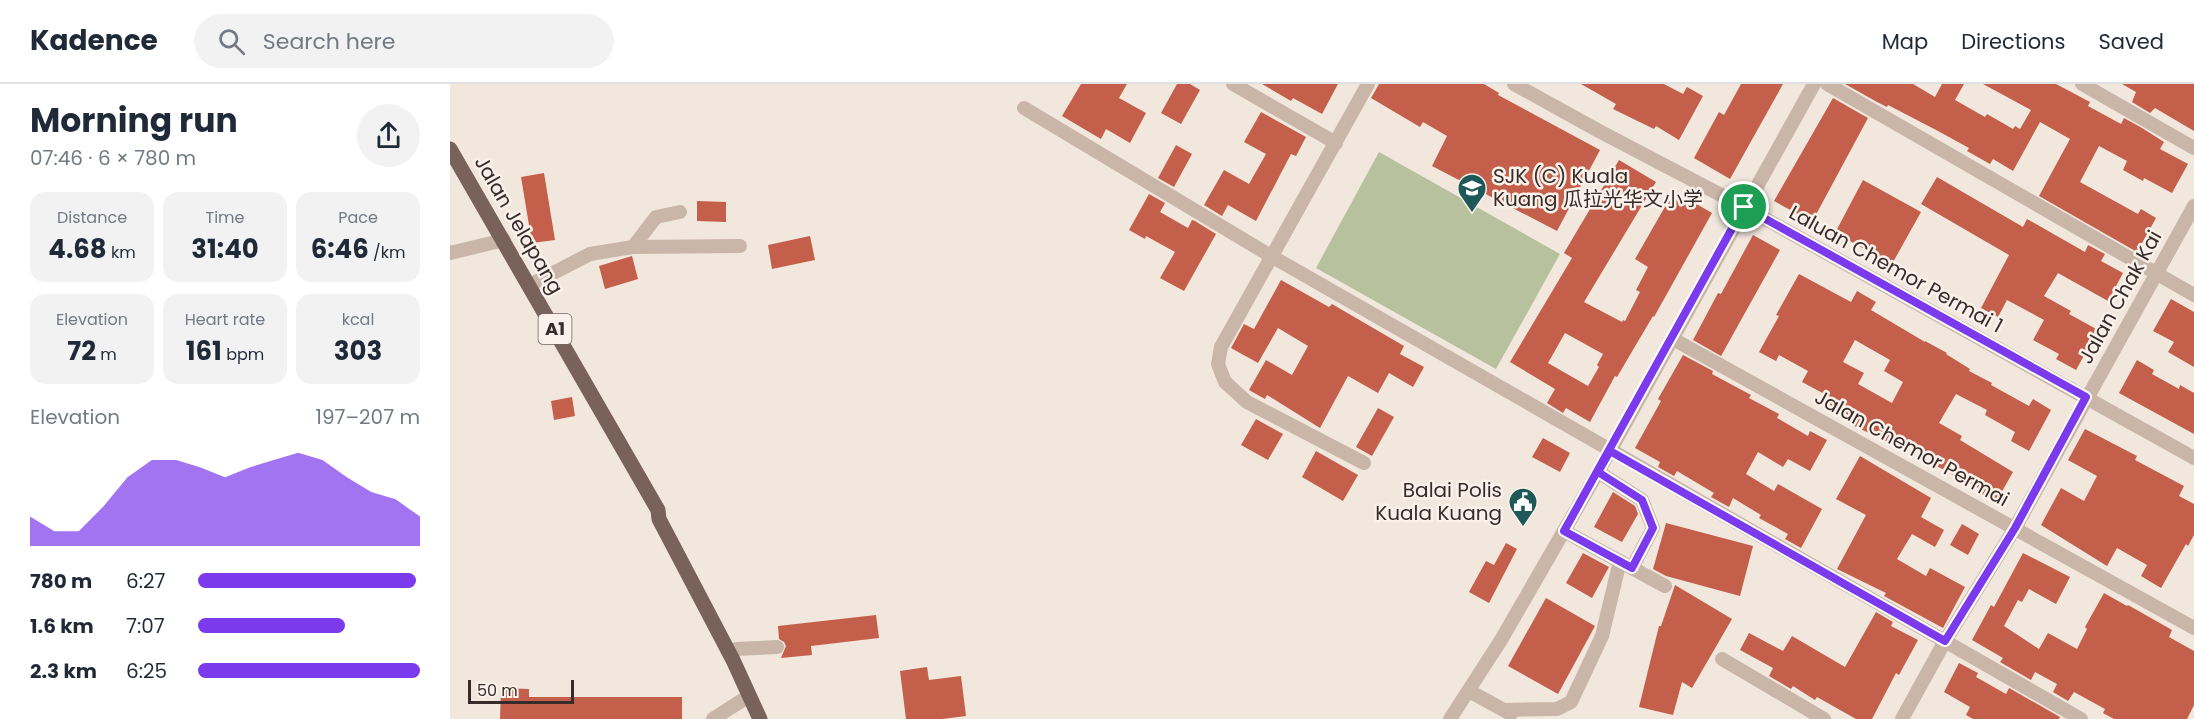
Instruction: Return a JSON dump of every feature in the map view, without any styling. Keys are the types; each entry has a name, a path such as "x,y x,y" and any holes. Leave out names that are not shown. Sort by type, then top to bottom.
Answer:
{"main road":[{"name":"Jalan Jelapang","path":"450,149 658,510 659,519 733,660 760,719"},
{"name":"Jalan Jelapang","path":"658,510 666,514 771,719"}],"street":[{"path":"1233,84 1336,143"},
{"path":"1364,464 1247,402 1225,382 1218,364 1221,347 1368,84"},
{"name":"Laluan Chemor Permai 1","path":"1514,84 1744,207 2194,458"},
{"path":"1450,719 1469,692 1598,472 1814,84"},
{"path":"1827,84 2194,295"},
{"path":"2082,84 2194,148"},
{"path":"1024,108 1271,256 2081,719"},
{"name":"Jalan Chak Kai","path":"1902,719 1945,641 2015,528 2194,206"},
{"path":"633,247 656,217 681,212"},
{"path":"450,253 504,240"},
{"path":"530,285 590,254 633,247 740,246"},
{"name":"Jalan Chemor Permai","path":"1673,339 2194,628"},
{"path":"1504,710 1557,709 1571,702 1602,636 1626,565 1653,528 1642,500 1598,472"},
{"path":"1564,531 1665,586"},
{"path":"736,649 777,647"},
{"path":"1722,659 1824,719"},
{"path":"1469,692 1521,719"},
{"path":"713,719 749,696"}],"green space":[{"path":"1379,152 1560,254 1496,369 1316,268"}],"building":[{"path":"1081,84 1127,84 1119,98 1146,113 1130,143 1106,129 1101,139 1062,116"},
{"path":"1177,84 1190,84 1200,90 1181,124 1161,113"},
{"path":"1262,84 1338,84 1322,114 1293,98 1291,101"},
{"path":"1379,84 1484,84 1499,93 1498,95 1600,150 1557,231 1432,166 1447,136 1423,122 1420,127 1371,98"},
{"path":"1581,84 1664,84 1683,94 1687,87 1703,96 1679,140 1656,126 1654,129 1613,109 1616,104"},
{"path":"1741,84 1783,84 1730,179 1694,158 1719,112 1724,115"},
{"path":"1845,84 1913,84 1935,97 1942,84 1964,84 1955,100 1985,117 1987,114 2013,129 2015,126 2020,129 2031,110 1983,84 2056,84 2090,102 2088,106 2121,124 2124,118 2142,128 2164,142 2160,149 2188,164 2172,193 2123,170 2127,161 2099,146 2080,182 2138,214 2141,209 2156,218 2137,252 2039,196 2070,139 2040,122 2013,171 1993,159 1990,164 1967,151 1969,148"},
{"path":"2122,84 2194,84 2194,131 2155,108 2150,113 2132,102 2136,92"},
{"path":"1833,98 1868,118 1812,222 1774,201"},
{"path":"1261,112 1306,137 1296,156 1291,154 1256,221 1228,205 1222,216 1204,205 1224,170 1249,184 1266,154 1244,142"},
{"path":"1176,145 1192,154 1174,187 1158,178"},
{"path":"1619,160 1656,182 1584,302 1622,322 1625,321 1640,292 1636,290 1648,267 1635,259 1674,191 1712,213 1654,317 1617,377 1615,376 1590,422 1566,408 1563,413 1547,403 1555,389 1510,362 1572,258 1564,253","holes":["1565,333 1603,354 1597,365 1599,367 1588,386 1548,363"]},
{"path":"544,173 555,240 532,243 521,177"},
{"path":"1937,177 2023,227 2027,219 2085,252 2088,245 2105,254 2101,261 2123,273 2108,301 2058,273 2044,296 2071,311 2069,314 2098,330 2076,370 2056,359 2059,354 2033,340 2044,320 2007,300 1998,317 1981,308 2009,255 1921,204"},
{"path":"1863,180 1921,212 1892,264 1835,233"},
{"path":"1149,194 1165,203 1160,212 1188,228 1192,220 1216,234 1184,291 1160,278 1175,252 1146,236 1145,239 1129,230"},
{"path":"697,201 726,202 726,222 697,221"},
{"path":"1753,235 1780,250 1721,356 1693,340"},
{"path":"810,236 815,260 772,269 768,245"},
{"path":"632,256 638,279 605,289 599,266"},
{"path":"1799,274 1851,302 1857,291 1876,302 1871,310 1947,353 1970,369 1969,371 1992,383 1991,385 2029,406 2033,399 2051,410 2029,451 2011,441 2015,432 1985,415 1987,410 1956,394 1939,423 1962,436 1960,440 2013,472 1996,502 1980,493 1982,490 1929,462 1931,458 1897,439 1894,445 1848,423 1852,417 1827,403 1830,397 1802,382 1808,371 1779,355 1776,361 1759,352 1779,316 1776,315","holes":["1855,340 1890,360 1884,371 1903,382 1892,403 1858,384 1864,373 1843,362"]},
{"path":"1281,280 1329,307 1332,304 1404,346 1400,354 1424,367 1413,387 1389,373 1378,393 1348,376 1320,428 1267,395 1265,399 1249,390 1266,360 1292,375 1308,346 1278,328 1258,363 1231,348 1244,324 1254,329"},
{"path":"2171,299 2194,312 2194,367 2168,352 2174,342 2153,331"},
{"path":"1683,355 1751,395 1749,398 1779,414 1777,418 1808,436 1810,431 1827,440 1810,471 1788,459 1783,467 1758,452 1746,474 1774,491 1778,484 1822,509 1801,548 1785,539 1788,534 1759,518 1761,515 1733,498 1729,507 1711,497 1714,493 1677,471 1674,476 1658,467 1660,462 1635,448 1661,401 1658,399"},
{"path":"2137,360 2154,370 2152,374 2179,389 2180,385 2194,393 2194,434 2119,393"},
{"path":"572,397 575,416 554,420 551,401"},
{"path":"1378,408 1394,417 1372,456 1356,447"},
{"path":"1256,419 1283,434 1268,460 1241,445"},
{"path":"2085,429 2137,456 2135,460 2184,486 2179,496 2194,504 2194,535 2188,546 2186,544 2161,588 2141,576 2147,565 2117,548 2107,566 2041,525 2061,488 2084,501 2097,476 2068,460"},
{"path":"1543,438 1570,453 1560,472 1532,457"},
{"path":"1316,451 1358,475 1343,501 1302,477"},
{"path":"1860,456 1931,498 1921,517 1944,530 1935,547 1912,534 1897,559 1926,576 1930,568 1965,587 1943,628 1884,596 1886,593 1837,569 1866,515 1836,499"},
{"path":"1613,492 1635,506 1638,514 1622,542 1594,527"},
{"path":"1666,523 1753,546 1740,596 1666,576 1653,569"},
{"path":"1962,524 1979,534 1968,555 1950,545"},
{"path":"1506,543 1517,549 1489,603 1469,592 1486,561 1494,565"},
{"path":"1583,553 1609,567 1592,598 1566,583"},
{"path":"2023,553 2070,577 2056,604 2029,589 2022,602 2018,600 2004,626 2039,649 2048,633 2077,649 2087,629 2085,627 2104,593 2128,605 2172,630 2169,637 2194,651 2194,705 2187,719 2114,719 2103,713 2105,709 2074,692 2068,701 2053,692 2057,684 2035,672 2031,680 2000,662 2003,658 1972,640 1991,605 1994,607"},
{"path":"1675,585 1732,619 1692,688 1682,682 1673,715 1639,707 1659,626 1661,626"},
{"path":"1546,598 1595,626 1558,694 1508,666"},
{"path":"1876,612 1893,622 1891,626 1918,640 1899,675 1896,673 1872,719 1856,719 1817,697 1815,700 1793,686 1791,689 1769,676 1773,668 1740,650 1749,633 1783,651 1792,636 1845,667"},
{"path":"876,615 879,638 811,646 812,655 781,658 786,646 779,639 778,626"},
{"path":"1959,663 1978,673 1976,677 2006,694 2009,688 2060,717 2059,719 1973,719 1966,715 1970,707 1944,692"},
{"path":"927,667 929,680 961,676 966,716 906,719 900,671"},
{"path":"501,688 529,689 529,697 682,697 682,719 500,719"}],"place":[{"name":"SJK (C) Kuala Kuang 瓜拉光华文小学","path":"1472,214"},
{"name":"Balai Polis Kuala Kuang","path":"1523,528"}],"route":[{"path":"1744,207 2086,397 2015,528 1945,641 1610,451 1598,472 1642,500 1653,528 1632,568 1564,531 1744,207"}]}
